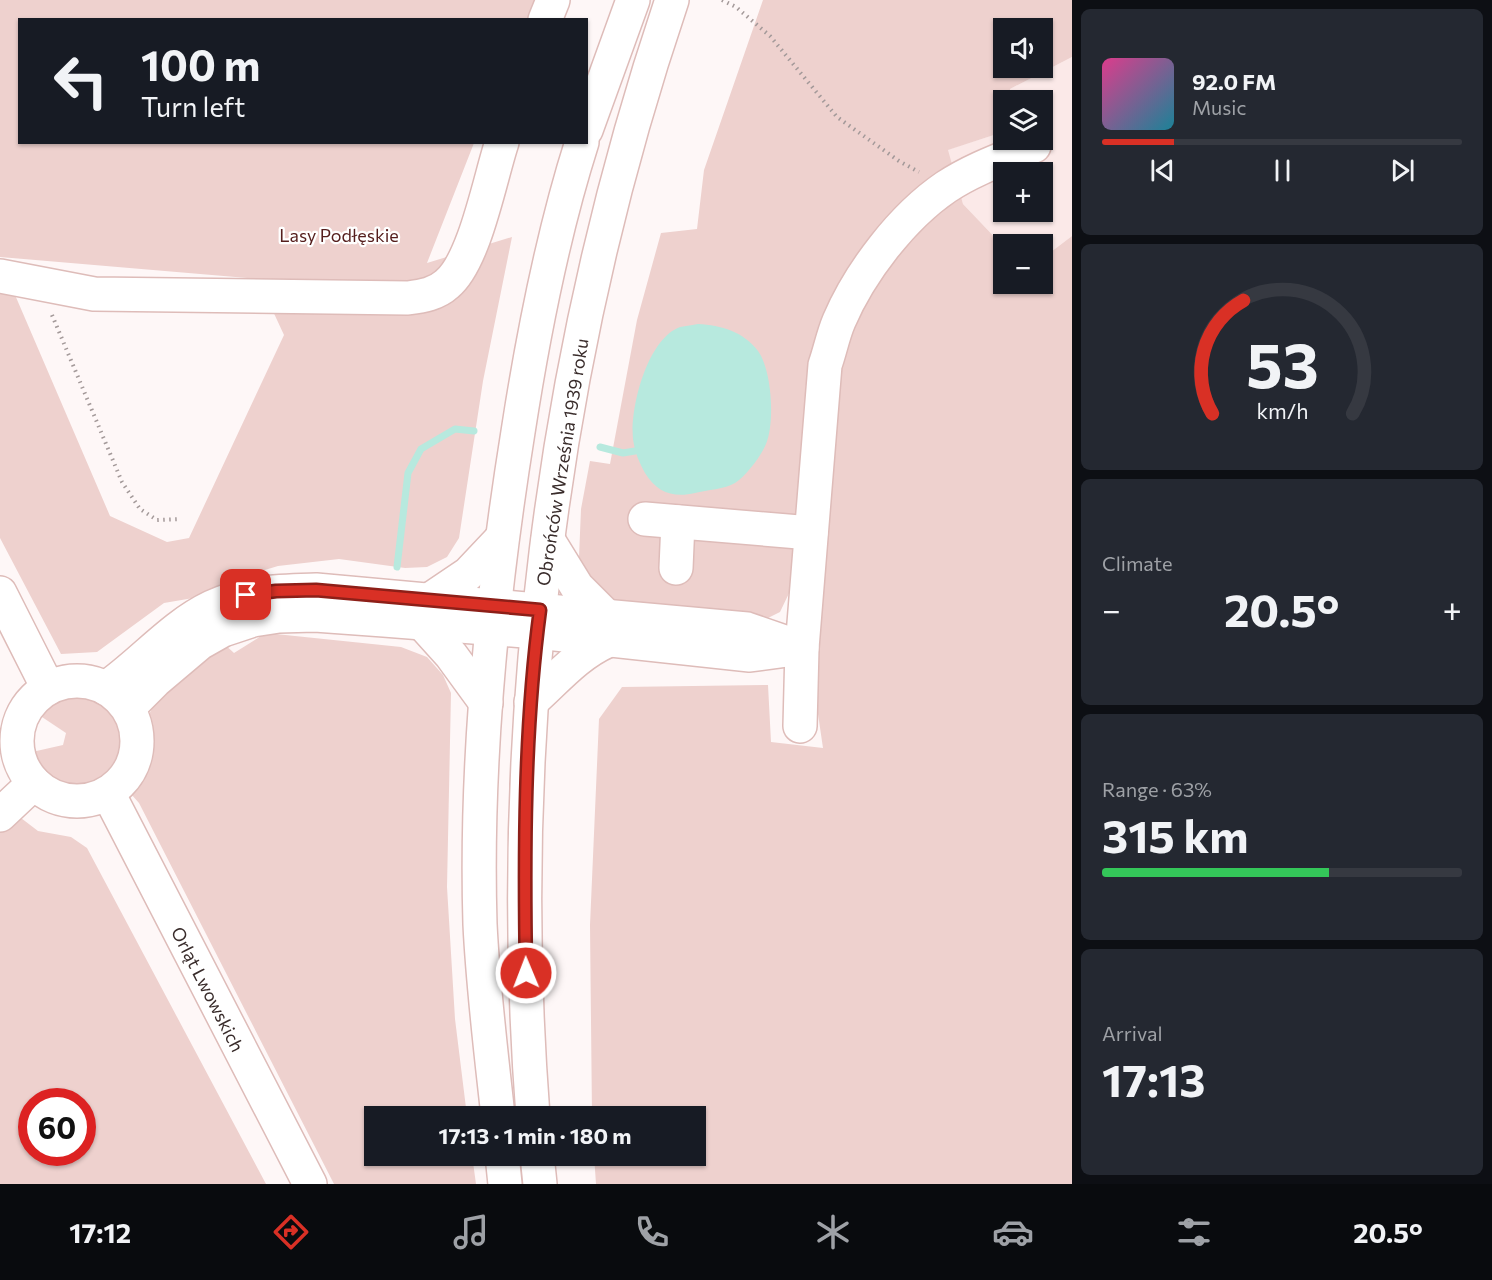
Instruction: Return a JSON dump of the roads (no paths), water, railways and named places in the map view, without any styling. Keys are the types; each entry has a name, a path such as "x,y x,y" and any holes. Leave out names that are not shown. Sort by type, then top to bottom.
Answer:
{"street":[{"path":"546,18 553,0"},
{"path":"588,124 633,0"},
{"name":"Obrońców Września 1939 roku","path":"532,1106 525,916 531,702 548,540 571,391 600,250 626,148 672,0"},
{"path":"0,276 105,294 408,298 431,294 448,284 461,267 471,246 501,144"},
{"path":"497,1106 482,966 480,922 482,768 486,703 502,538 536,328 560,222 581,144"},
{"path":"800,726 802,648 825,365 839,321 884,245 910,218 946,187 983,167 1026,150"},
{"path":"645,519 811,533"},
{"path":"676,568 678,522"},
{"path":"425,612 468,574 502,538"},
{"path":"548,540 607,629"},
{"path":"0,592 48,688"},
{"path":"425,612 451,655 486,703"},
{"path":"117,698 155,681 200,643 223,630 253,620 315,615 425,612 607,629 747,629 802,648"},
{"path":"531,702 588,650 607,629"},
{"path":"78,681 92,682 117,698 135,726 137,745 133,764 123,780 108,793 93,799 78,801 61,800 34,783 24,771 18,756 18,732 25,710 35,697 48,688 78,681"},
{"path":"0,815 34,783"},
{"name":"Orląt Lwowskich","path":"108,793 310,1184"},
{"path":"503,1166 505,1184"},
{"path":"538,1166 540,1184"}],"waterway":[{"path":"397,567 408,473 421,449 455,429 474,431"},
{"path":"600,447 623,453 635,451"}],"park label":[{"name":"Lasy Podłęskie","path":"339,235"}]}
